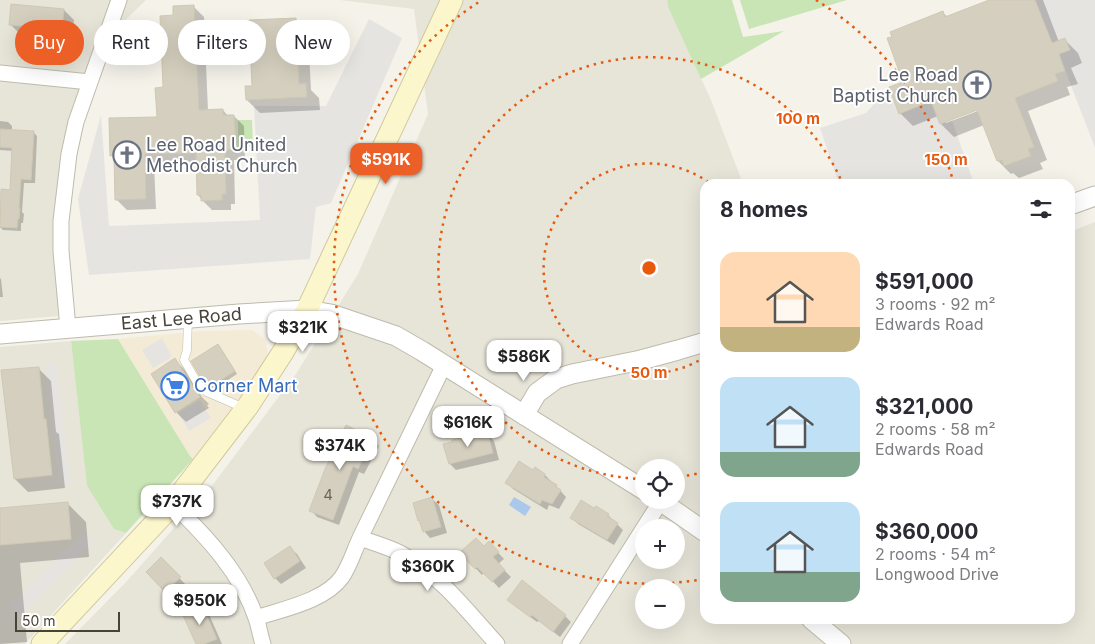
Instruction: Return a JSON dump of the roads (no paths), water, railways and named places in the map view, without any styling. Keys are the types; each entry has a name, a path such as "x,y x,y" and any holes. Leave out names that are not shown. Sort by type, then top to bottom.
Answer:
{"main road":[{"path":"42,644 173,504 246,409 307,310 452,0"}],"street":[{"path":"68,328 62,269 61,221 69,154 76,122 120,0"},
{"path":"0,73 90,82"},
{"path":"1075,203 1095,196"},
{"name":"East Lee Road","path":"0,334 307,310 331,314 396,336 635,484"},
{"path":"524,415 537,393 556,379 641,360 700,343"},
{"path":"256,618 317,598 328,592 342,578 444,365"},
{"path":"173,504 199,530 227,564 240,584 256,618 263,644"},
{"path":"570,644 654,509"},
{"path":"673,509 700,528"},
{"path":"360,538 391,548 434,576 496,644"},
{"path":"817,624 840,644"}],"lane":[{"path":"188,318 187,350 184,360 198,384 206,392 246,409"}],"water":[{"path":"514,497 531,507 525,516 509,505"}],"place":[{"name":"Lee Road Baptist Church","path":"977,85"},
{"name":"Lee Road United Methodist Church","path":"127,155"},
{"name":"Corner Mart","path":"175,386"}]}
